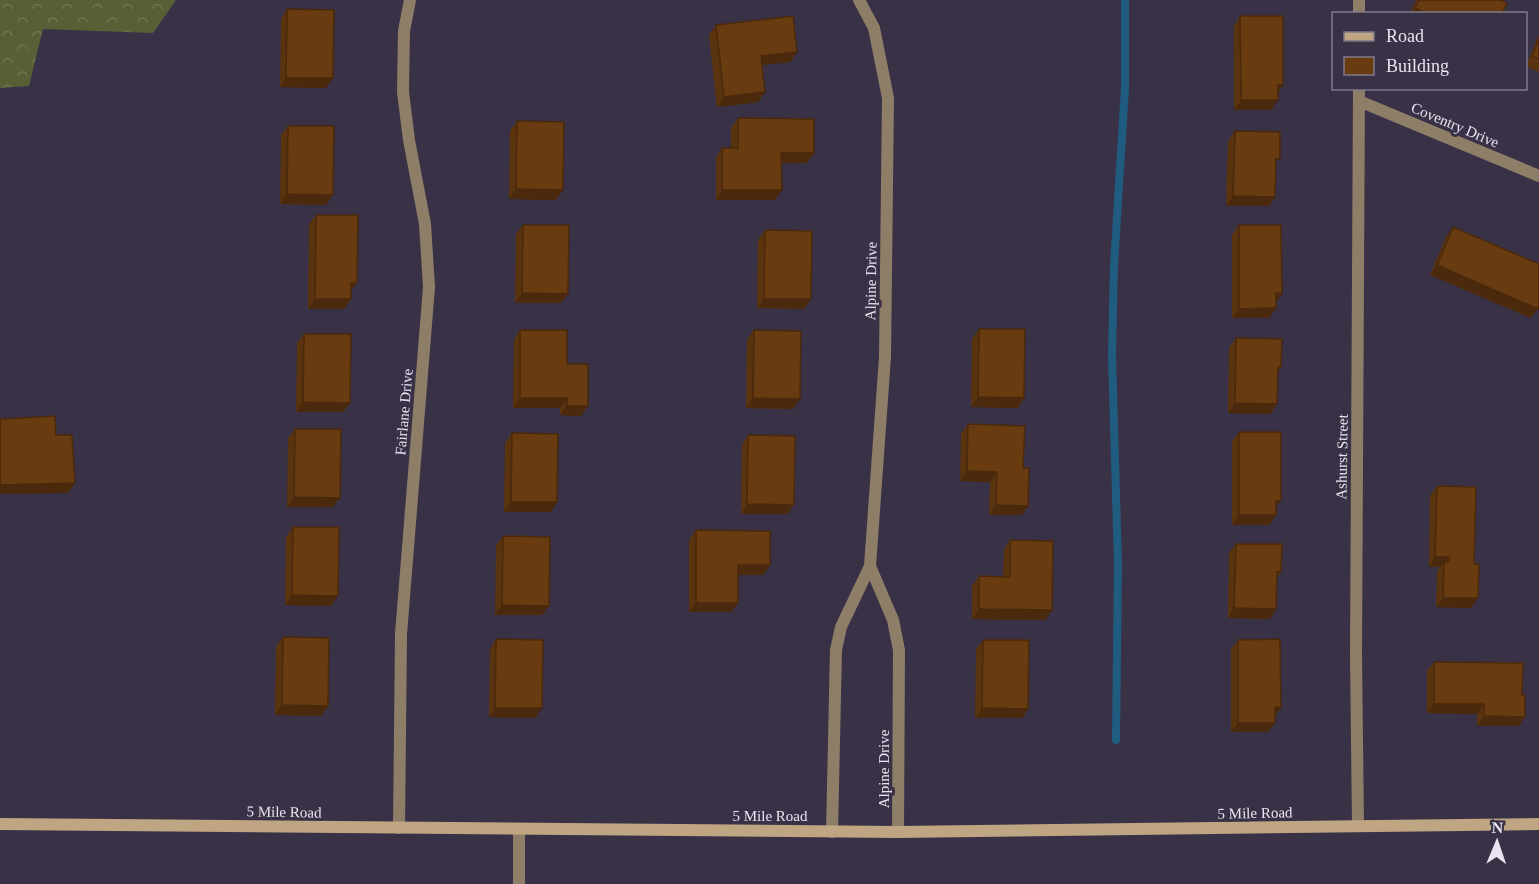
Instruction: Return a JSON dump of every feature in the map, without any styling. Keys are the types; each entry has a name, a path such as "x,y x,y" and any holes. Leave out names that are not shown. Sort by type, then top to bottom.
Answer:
{"main road":[{"name":"5 Mile Road","path":"0,825 898,832 1539,824"}],"street":[{"name":"Fairlane Drive","path":"399,828 401,634 429,286 425,224 409,140 403,92 404,31 410,0"},
{"name":"Alpine Drive","path":"832,832 836,650 841,627 870,566 885,357 888,98 874,28 859,0"},
{"name":"Coventry Drive","path":"1359,95 1539,176"},
{"name":"Ashurst Street","path":"1358,826 1356,642 1359,95"},
{"name":"Alpine Drive","path":"870,566 893,620 899,650 898,832"},
{"path":"519,829 519,884"}],"green space":[{"path":"0,0 176,0 153,33 43,29 29,86 0,88"}],"building":[{"path":"1419,0 1501,0 1507,3 1503,12 1423,12 1415,8"},
{"path":"287,9 334,10 333,78 286,78"},
{"path":"793,16 797,52 761,56 765,92 724,97 716,25"},
{"path":"1240,16 1283,16 1283,85 1278,85 1278,100 1241,100"},
{"path":"1539,39 1539,59 1532,56"},
{"path":"738,118 814,119 814,153 781,153 782,190 722,190 722,148 738,148"},
{"path":"517,121 564,122 563,190 516,189"},
{"path":"288,126 334,126 333,195 287,194"},
{"path":"1235,131 1280,132 1280,159 1276,159 1275,197 1233,196"},
{"path":"316,215 358,215 357,283 351,283 351,299 315,299"},
{"path":"523,225 569,225 568,294 522,293"},
{"path":"1239,225 1281,225 1282,294 1276,293 1276,308 1239,309"},
{"path":"1453,227 1539,264 1538,309 1437,265"},
{"path":"765,230 812,231 811,299 764,299"},
{"path":"979,329 1025,329 1024,398 978,397"},
{"path":"520,330 567,330 567,364 588,364 588,406 567,406 567,398 520,398"},
{"path":"754,330 801,331 800,399 753,398"},
{"path":"304,334 351,334 350,403 303,402"},
{"path":"1236,338 1282,339 1281,367 1278,367 1277,404 1235,403"},
{"path":"55,416 56,435 72,435 75,483 0,485 0,419"},
{"path":"968,424 1025,426 1023,468 1029,468 1028,506 996,505 997,472 967,471"},
{"path":"295,429 341,429 340,498 294,497"},
{"path":"1239,432 1281,432 1281,500 1276,501 1276,515 1239,515"},
{"path":"512,433 558,434 557,502 511,502"},
{"path":"748,435 795,436 794,505 747,504"},
{"path":"1437,486 1476,487 1474,564 1479,564 1478,598 1443,598 1444,562 1449,562 1449,557 1435,557"},
{"path":"293,527 339,527 338,596 292,595"},
{"path":"696,530 770,531 770,565 738,565 738,603 696,603"},
{"path":"503,536 550,537 549,606 502,605"},
{"path":"1010,540 1053,541 1052,610 979,609 979,576 1010,577"},
{"path":"1236,544 1282,544 1281,572 1277,572 1276,609 1234,608"},
{"path":"283,637 329,638 328,706 282,705"},
{"path":"496,639 543,640 542,708 495,708"},
{"path":"1280,639 1281,708 1275,707 1275,723 1238,723 1238,640"},
{"path":"983,640 1029,640 1028,709 982,708"},
{"path":"1434,662 1523,663 1522,695 1525,695 1525,717 1484,716 1484,704 1434,704"}],"waterway":[{"path":"1116,740 1118,564 1112,355 1114,266 1125,88 1125,0"}]}
